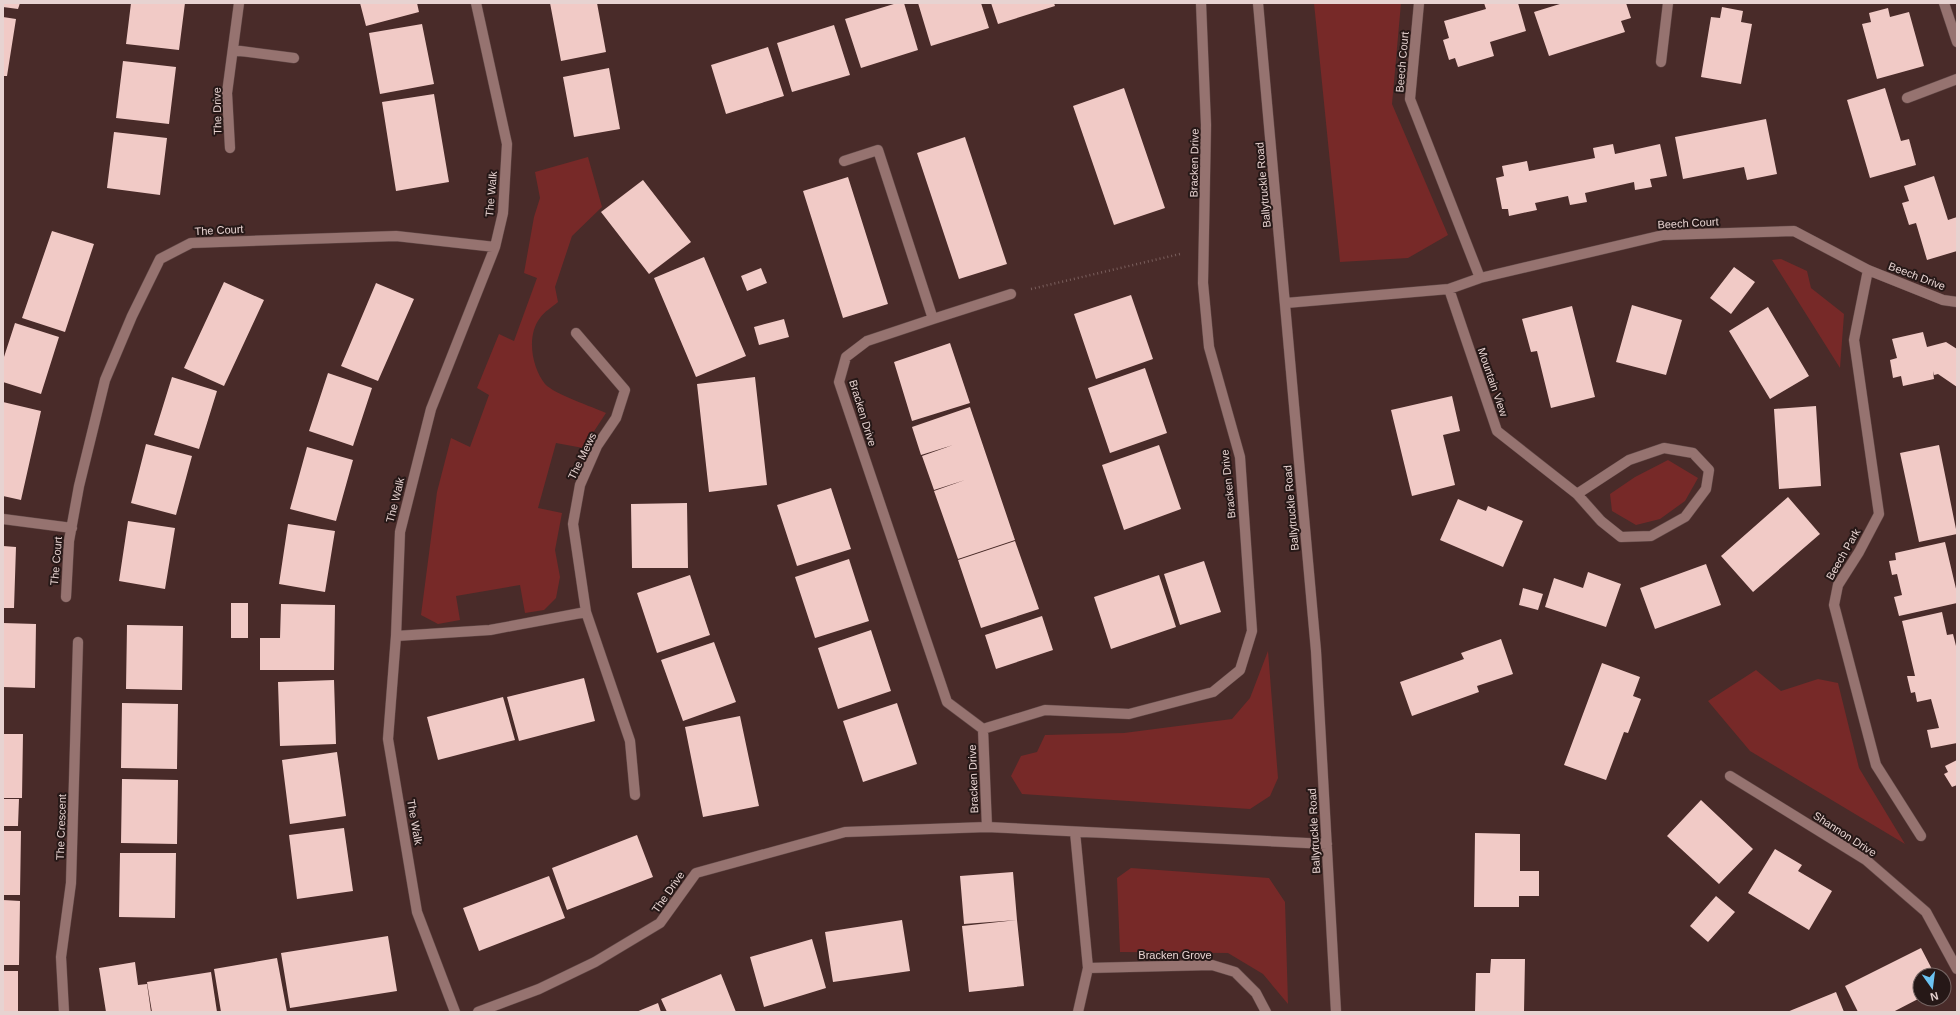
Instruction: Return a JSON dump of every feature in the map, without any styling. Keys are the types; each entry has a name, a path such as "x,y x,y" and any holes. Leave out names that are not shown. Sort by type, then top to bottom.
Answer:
{"street":[{"name":"The Drive","path":"230,148 227,93 239,3"},
{"name":"The Walk","path":"455,1012 417,912 388,739 396,636 400,532 431,408 495,247 503,213 507,144 476,3"},
{"name":"Bracken Drive","path":"983,729 1045,710 1129,714 1213,692 1240,670 1252,632 1240,457 1209,347 1202,283 1206,125 1201,3"},
{"name":"Ballytruckle Road","path":"1258,3 1316,651 1336,1012"},
{"name":"Beech Court","path":"1419,3 1410,99 1480,278"},
{"path":"1661,62 1668,3"},
{"path":"1944,3 1957,42"},
{"path":"233,50 294,58"},
{"path":"1907,98 1957,79"},
{"path":"844,161 878,150 933,319"},
{"name":"Beech Court","path":"1286,303 1449,289 1480,278 1664,234 1794,231 1868,270"},
{"name":"The Court","path":"66,597 72,528 79,486 105,380 132,316 160,259 192,243 199,242 396,236 495,247"},
{"name":"Beech Drive","path":"1868,270 1943,300 1957,302"},
{"name":"Beech Park","path":"1868,270 1854,340 1879,514 1859,552 1838,585 1834,605 1876,765 1921,836"},
{"name":"Mountain View","path":"1449,289 1497,431 1577,494 1601,521 1621,537 1651,536 1685,517 1706,489 1709,470 1693,453 1664,448 1629,460 1577,494"},
{"name":"Bracken Drive","path":"983,729 947,702 839,382 846,357 867,341 1011,294"},
{"name":"The Mews","path":"576,333 625,390 616,418 597,446 580,485 573,524 586,612 630,741 635,795"},
{"name":"The Court","path":"3,520 72,528"},
{"path":"396,636 490,630 586,612"},
{"name":"The Crescent","path":"64,1012 61,957 71,883 78,642"},
{"name":"Bracken Drive","path":"983,729 987,828"},
{"name":"Shannon Drive","path":"1730,776 1866,860 1926,912 1957,969"},
{"name":"The Drive","path":"478,1012 539,989 595,962 660,924 696,874 844,832 987,828 1326,844"},
{"path":"1075,832 1088,968 1078,1012"},
{"name":"Bracken Grove","path":"1088,968 1212,965 1235,972 1256,993 1266,1012"}],"path":[{"path":"1011,294 1204,249"}],"shaded area":[{"path":"1314,3 1401,3 1392,104 1448,235 1408,258 1340,262"},
{"path":"588,157 602,207 572,236 555,287 558,302 540,318 533,334 532,343 534,361 540,377 545,384 556,392 606,413 583,448 556,443 538,508 562,513 555,550 560,577 556,598 544,610 525,613 520,585 456,596 460,620 438,624 421,615 437,492 451,438 470,447 489,395 477,388 499,334 514,341 537,278 524,273 534,217 540,198 535,172"},
{"path":"1781,259 1807,271 1811,288 1844,314 1840,368 1772,260"},
{"path":"1668,460 1698,478 1685,501 1660,519 1636,525 1612,511 1610,494 1635,477"},
{"path":"1268,651 1278,778 1270,796 1250,809 1022,794 1011,776 1021,756 1037,752 1045,735 1124,733 1232,719 1250,698"},
{"path":"1756,670 1781,691 1818,679 1838,683 1859,768 1905,844 1750,751 1708,701"},
{"path":"1131,868 1269,878 1285,902 1288,1004 1263,974 1228,953 1120,952 1117,878"}],"building":[{"path":"3,3 20,3 18,9 3,7"},
{"path":"131,3 185,3 179,50 126,44"},
{"path":"360,3 417,3 419,12 366,26"},
{"path":"550,3 597,3 606,52 561,61"},
{"path":"897,3 904,3 918,50 861,68 845,19"},
{"path":"918,3 981,3 989,28 931,46"},
{"path":"991,3 1054,3 1055,6 998,24"},
{"path":"1484,3 1518,3 1526,31 1490,42 1494,56 1458,67 1455,58 1449,60 1443,40 1449,38 1444,21 1486,9"},
{"path":"1563,3 1626,3 1631,18 1621,21 1625,32 1549,56 1534,12"},
{"path":"1722,7 1743,11 1741,22 1752,24 1741,84 1701,77 1711,17 1720,18"},
{"path":"1888,8 1890,17 1909,12 1924,66 1877,79 1862,24 1871,22 1869,13"},
{"path":"3,17 16,19 7,76 3,76"},
{"path":"422,24 434,84 380,94 369,33"},
{"path":"834,25 850,75 792,92 777,43"},
{"path":"768,47 784,96 726,114 711,65"},
{"path":"123,61 176,67 169,124 116,118"},
{"path":"609,68 620,129 574,137 563,77"},
{"path":"1124,88 1165,208 1114,225 1073,106"},
{"path":"1885,88 1901,141 1909,139 1916,165 1870,178 1847,100"},
{"path":"434,94 449,182 396,191 382,102"},
{"path":"1766,119 1777,174 1747,180 1744,167 1683,179 1675,137"},
{"path":"114,132 167,138 160,195 107,188"},
{"path":"965,137 1007,264 959,279 917,153"},
{"path":"1613,144 1615,154 1660,144 1667,176 1650,179 1652,187 1635,190 1634,182 1585,193 1587,202 1570,205 1568,196 1535,203 1537,210 1509,216 1508,209 1502,209 1496,178 1504,176 1502,166 1527,161 1529,171 1595,158 1593,148"},
{"path":"1934,176 1948,220 1957,217 1957,251 1927,260 1916,223 1909,225 1902,203 1909,201 1904,186"},
{"path":"848,177 888,304 843,318 803,191"},
{"path":"643,180 691,242 649,274 601,212"},
{"path":"52,231 94,244 65,332 22,318"},
{"path":"704,257 746,356 696,377 654,278"},
{"path":"1734,267 1755,282 1731,314 1710,298"},
{"path":"761,268 767,283 747,291 741,276"},
{"path":"224,282 264,300 224,386 184,368"},
{"path":"376,283 414,299 378,381 341,366"},
{"path":"1131,295 1153,359 1096,379 1074,314"},
{"path":"1632,305 1682,320 1666,375 1616,362"},
{"path":"1572,306 1595,397 1551,408 1537,351 1531,352 1522,319"},
{"path":"1768,307 1809,376 1770,399 1729,331"},
{"path":"784,319 789,337 759,345 754,327"},
{"path":"15,323 59,337 41,394 3,382 3,360"},
{"path":"1923,332 1927,347 1946,342 1957,349 1957,387 1938,374 1934,375 1933,371 1934,379 1903,386 1901,376 1893,378 1890,360 1897,358 1892,339"},
{"path":"950,343 970,403 912,421 894,362"},
{"path":"1145,368 1167,433 1110,453 1088,388"},
{"path":"328,373 372,388 353,446 309,431"},
{"path":"172,377 217,391 199,449 154,435"},
{"path":"755,377 767,485 709,492 697,384"},
{"path":"1452,396 1460,431 1443,435 1455,485 1412,496 1391,410"},
{"path":"3,402 41,411 21,500 3,496"},
{"path":"1816,406 1821,486 1779,489 1774,409"},
{"path":"970,407 1015,540 958,559 934,491 965,480 934,490 922,456 953,445 921,455 912,427"},
{"path":"146,444 192,456 176,515 131,503"},
{"path":"1159,445 1181,509 1124,530 1102,465"},
{"path":"1939,445 1957,534 1919,542 1900,453"},
{"path":"307,447 353,460 336,521 290,509"},
{"path":"831,488 851,549 797,566 777,505"},
{"path":"1788,497 1820,534 1753,592 1721,556"},
{"path":"1458,499 1486,511 1488,506 1523,521 1503,567 1440,540"},
{"path":"687,503 688,568 632,568 631,504"},
{"path":"128,521 175,528 165,589 119,581"},
{"path":"288,524 335,531 325,592 279,584"},
{"path":"1015,541 1039,609 981,628 958,560"},
{"path":"1945,542 1957,593 1957,603 1899,616 1894,597 1902,595 1897,574 1892,575 1889,561 1896,560 1895,553"},
{"path":"3,546 16,547 14,608 3,608"},
{"path":"849,559 869,621 815,638 795,577"},
{"path":"1204,561 1221,612 1180,625 1164,574"},
{"path":"1706,564 1721,605 1655,629 1640,588"},
{"path":"1588,572 1621,584 1606,627 1545,607 1554,578 1583,588"},
{"path":"690,575 710,635 657,653 637,593"},
{"path":"1159,575 1176,627 1111,649 1094,597"},
{"path":"1523,588 1543,594 1538,610 1519,605"},
{"path":"231,603 248,603 248,638 231,638"},
{"path":"281,604 335,605 334,670 260,670 260,638 280,638"},
{"path":"1942,612 1947,635 1953,634 1957,650 1957,743 1931,748 1927,730 1939,728 1931,699 1917,702 1915,692 1911,693 1907,676 1915,676 1902,621"},
{"path":"1042,616 1053,650 996,669 985,635"},
{"path":"3,623 36,624 35,688 3,687"},
{"path":"127,625 183,626 182,690 126,689"},
{"path":"871,630 891,691 838,709 818,648"},
{"path":"1501,639 1513,674 1477,686 1479,692 1412,716 1400,682 1464,659 1461,653"},
{"path":"714,642 736,702 683,721 661,660"},
{"path":"1602,663 1640,677 1633,696 1641,699 1628,733 1624,732 1606,780 1564,765"},
{"path":"584,678 595,721 519,741 507,697"},
{"path":"334,680 336,744 280,746 278,682"},
{"path":"503,697 515,740 438,760 427,717"},
{"path":"122,703 178,704 177,769 121,768"},
{"path":"897,703 917,764 863,782 843,721"},
{"path":"740,716 759,806 703,817 685,727"},
{"path":"3,734 23,734 22,798 3,798"},
{"path":"337,752 346,816 290,824 282,760"},
{"path":"1957,760 1957,785 1952,787 1944,774 1948,772 1945,766"},
{"path":"122,779 178,780 177,844 121,843"},
{"path":"3,799 19,799 18,826 3,826"},
{"path":"1701,800 1753,849 1719,884 1667,836"},
{"path":"344,828 353,891 297,899 289,835"},
{"path":"3,831 21,831 20,895 3,895"},
{"path":"1475,833 1520,834 1520,871 1539,871 1539,896 1519,896 1519,907 1474,907"},
{"path":"637,835 653,877 567,910 552,868"},
{"path":"1775,849 1802,865 1798,871 1832,891 1809,930 1748,893"},
{"path":"120,853 176,853 175,918 119,917"},
{"path":"1013,872 1017,920 964,924 960,876"},
{"path":"549,876 565,918 479,951 463,908"},
{"path":"1716,896 1735,912 1708,942 1690,926"},
{"path":"3,900 20,901 19,965 3,965"},
{"path":"902,920 910,971 833,982 825,932"},
{"path":"1017,920 1024,986 969,992 962,926"},
{"path":"388,936 397,991 290,1008 281,953"},
{"path":"812,939 826,988 764,1007 750,957"},
{"path":"1921,948 1931,967 1912,967 1912,1002 1893,1012 1858,1012 1845,986"},
{"path":"277,958 287,1012 221,1012 214,969"},
{"path":"1491,959 1525,959 1524,1012 1475,1012 1476,973 1490,973"},
{"path":"135,962 138,985 147,984 151,1012 106,1012 99,968"},
{"path":"3,971 18,971 18,1012 3,1012"},
{"path":"211,972 217,1012 152,1012 147,982"},
{"path":"721,974 736,1012 667,1012 661,999"},
{"path":"1836,992 1844,1012 1787,1012"},
{"path":"658,1003 661,1012 636,1012"}]}
